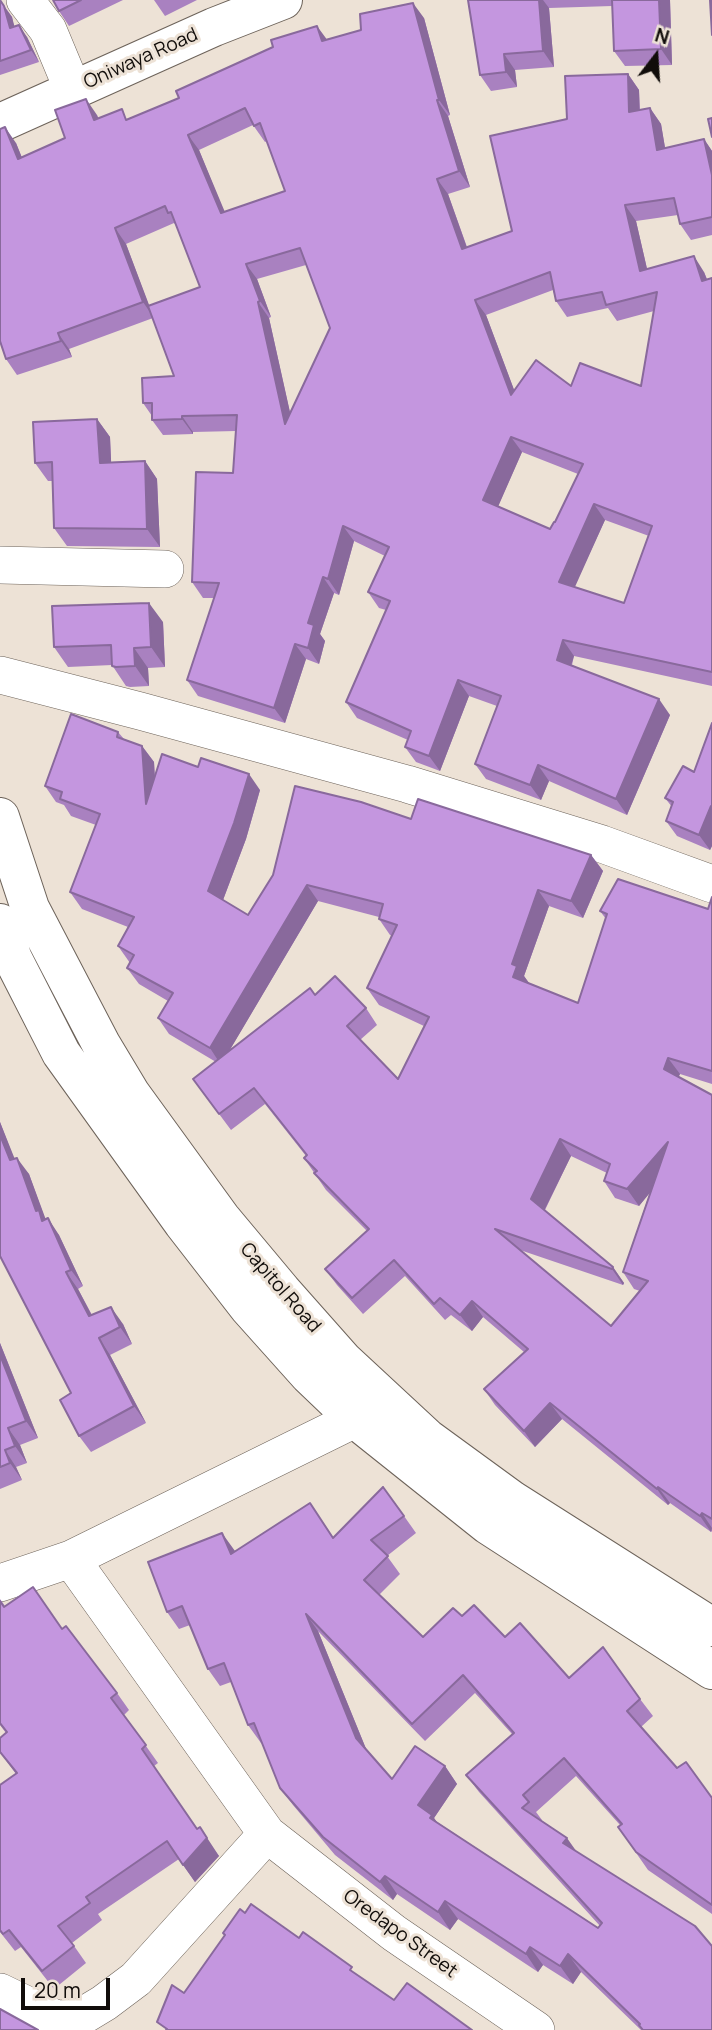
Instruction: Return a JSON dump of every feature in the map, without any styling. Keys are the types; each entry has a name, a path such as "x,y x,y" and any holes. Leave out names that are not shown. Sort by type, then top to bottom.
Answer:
{"main road":[{"name":"Oniwaya Road","path":"0,123 214,27 284,0"},
{"name":"Capitol Road","path":"0,817 30,908 101,1044 131,1094 229,1229 344,1361 369,1408 488,1525 712,1670"},
{"name":"Capitol Road","path":"0,923 13,959 61,1053 131,1152 249,1308 309,1375 426,1438 512,1500 712,1627"}],"street":[{"path":"25,0 48,30 73,90"},
{"path":"0,565 165,569"},
{"path":"0,675 140,710 419,788 602,844 712,884"},
{"path":"0,1583 71,1559 369,1408"},
{"name":"Oredapo Street","path":"71,1559 267,1834 394,1933 536,2030"},
{"path":"0,1992 56,2019 79,2018 96,2008 136,1979 267,1834"}],"building":[{"path":"0,0 10,28 19,25 31,50 0,61"},
{"path":"53,0 81,0 59,11"},
{"path":"468,0 539,0 543,51 504,54 506,72 480,75"},
{"path":"612,0 659,0 661,49 614,51"},
{"path":"710,0 712,0 712,35"},
{"path":"413,3 437,100 459,171 437,179 462,249 512,231 490,136 567,119 565,76 628,74 629,112 650,108 657,150 704,139 712,175 712,217 680,224 674,198 625,205 640,271 694,256 702,281 712,278 712,672 563,640 557,660 659,699 616,799 538,765 530,785 475,764 501,696 458,680 429,756 405,747 411,731 346,702 390,601 368,592 389,547 343,526 328,579 323,577 308,623 314,625 308,648 295,644 274,708 187,680 219,583 192,582 196,472 233,473 237,415 182,416 182,419 152,420 152,403 143,403 142,378 174,376 148,306 200,287 171,212 168,213 165,206 115,228 143,302 58,333 61,341 6,359 0,341 0,129 5,127 18,159 65,138 55,110 86,99 94,120 122,109 126,120 179,98 176,91 273,47 271,40 317,26 322,41 361,30 360,14","holes":["245,108 254,126 260,123 285,191 221,213 188,135","300,248 330,328 285,424 258,302 260,301 246,264","550,272 556,301 602,292 606,305 657,292 641,386 580,363 571,386 536,360 511,395 475,300","511,437 583,464 550,529 483,500","594,504 652,526 624,603 559,582"]},
{"path":"712,118 712,137 708,119"},
{"path":"97,419 100,463 145,461 147,529 54,528 52,462 35,463 33,422"},
{"path":"149,603 151,647 134,648 135,666 112,666 111,645 54,647 52,606"},
{"path":"71,714 118,732 117,737 142,746 146,804 162,754 198,767 201,758 249,774 208,891 248,915 273,875 295,786 361,802 411,819 418,799 591,855 571,901 538,890 512,964 517,966 513,977 578,1003 607,914 600,911 618,879 708,909 712,897 712,1071 668,1058 664,1069 712,1095 712,1519 702,1513 700,1516 658,1487 657,1489 550,1403 524,1431 484,1389 528,1349 472,1301 460,1315 440,1298 434,1304 394,1260 352,1298 325,1269 369,1229 314,1173 317,1171 304,1158 307,1155 254,1088 219,1114 193,1079 310,988 315,995 335,976 366,1008 347,1026 398,1079 429,1017 367,988 397,925 379,919 383,904 307,885 210,1048 158,1018 173,993 127,968 134,955 118,946 134,917 70,892 100,814 60,799 62,792 45,786","holes":["560,1139 610,1164 604,1181 627,1189 668,1142 623,1272 648,1281 611,1326 495,1229 612,1269 613,1267 531,1199"]},
{"path":"712,723 712,807 699,835 666,821 673,802 665,798 683,766 694,772"},
{"path":"0,1135 10,1160 17,1158 36,1211 39,1210 42,1221 48,1218 71,1270 66,1272 89,1316 111,1307 120,1327 99,1338 134,1406 79,1436 60,1400 71,1393 0,1256"},
{"path":"0,1355 26,1421 8,1428 15,1446 5,1450 10,1463 0,1467"},
{"path":"383,1487 404,1516 371,1540 388,1556 364,1580 423,1637 453,1608 462,1616 474,1605 505,1637 520,1623 569,1678 603,1647 640,1699 627,1711 677,1768 686,1762 712,1798 712,1905 636,1852 618,1827 622,1824 564,1758 523,1795 529,1802 522,1808 567,1838 563,1843 695,1926 712,1946 712,2030 643,2030 568,1954 560,1966 530,1947 526,1954 445,1901 438,1912 385,1876 380,1882 323,1837 280,1788 254,1723 248,1725 224,1663 208,1669 182,1606 167,1612 148,1562 222,1533 231,1554 310,1503 333,1538","holes":["306,1614 412,1724 463,1675 514,1733 466,1775 602,1923 598,1928 430,1818 432,1815 418,1805 445,1766 415,1746 392,1779 356,1738"]},
{"path":"33,1587 62,1629 66,1626 117,1693 111,1698 146,1745 142,1749 197,1829 200,1827 207,1838 183,1865 167,1841 86,1897 90,1903 58,1926 74,1946 42,1971 9,1930 3,1934 0,1930 0,1785 17,1773 0,1752 0,1738 7,1732 0,1723 0,1601 4,1607"},
{"path":"251,1904 299,1938 303,1932 352,1967 350,1970 394,2000 407,1983 472,2030 166,2030 157,2022 172,1985 184,1993 240,1909 245,1913"},
{"path":"0,2009 38,2030 0,2030"}]}
